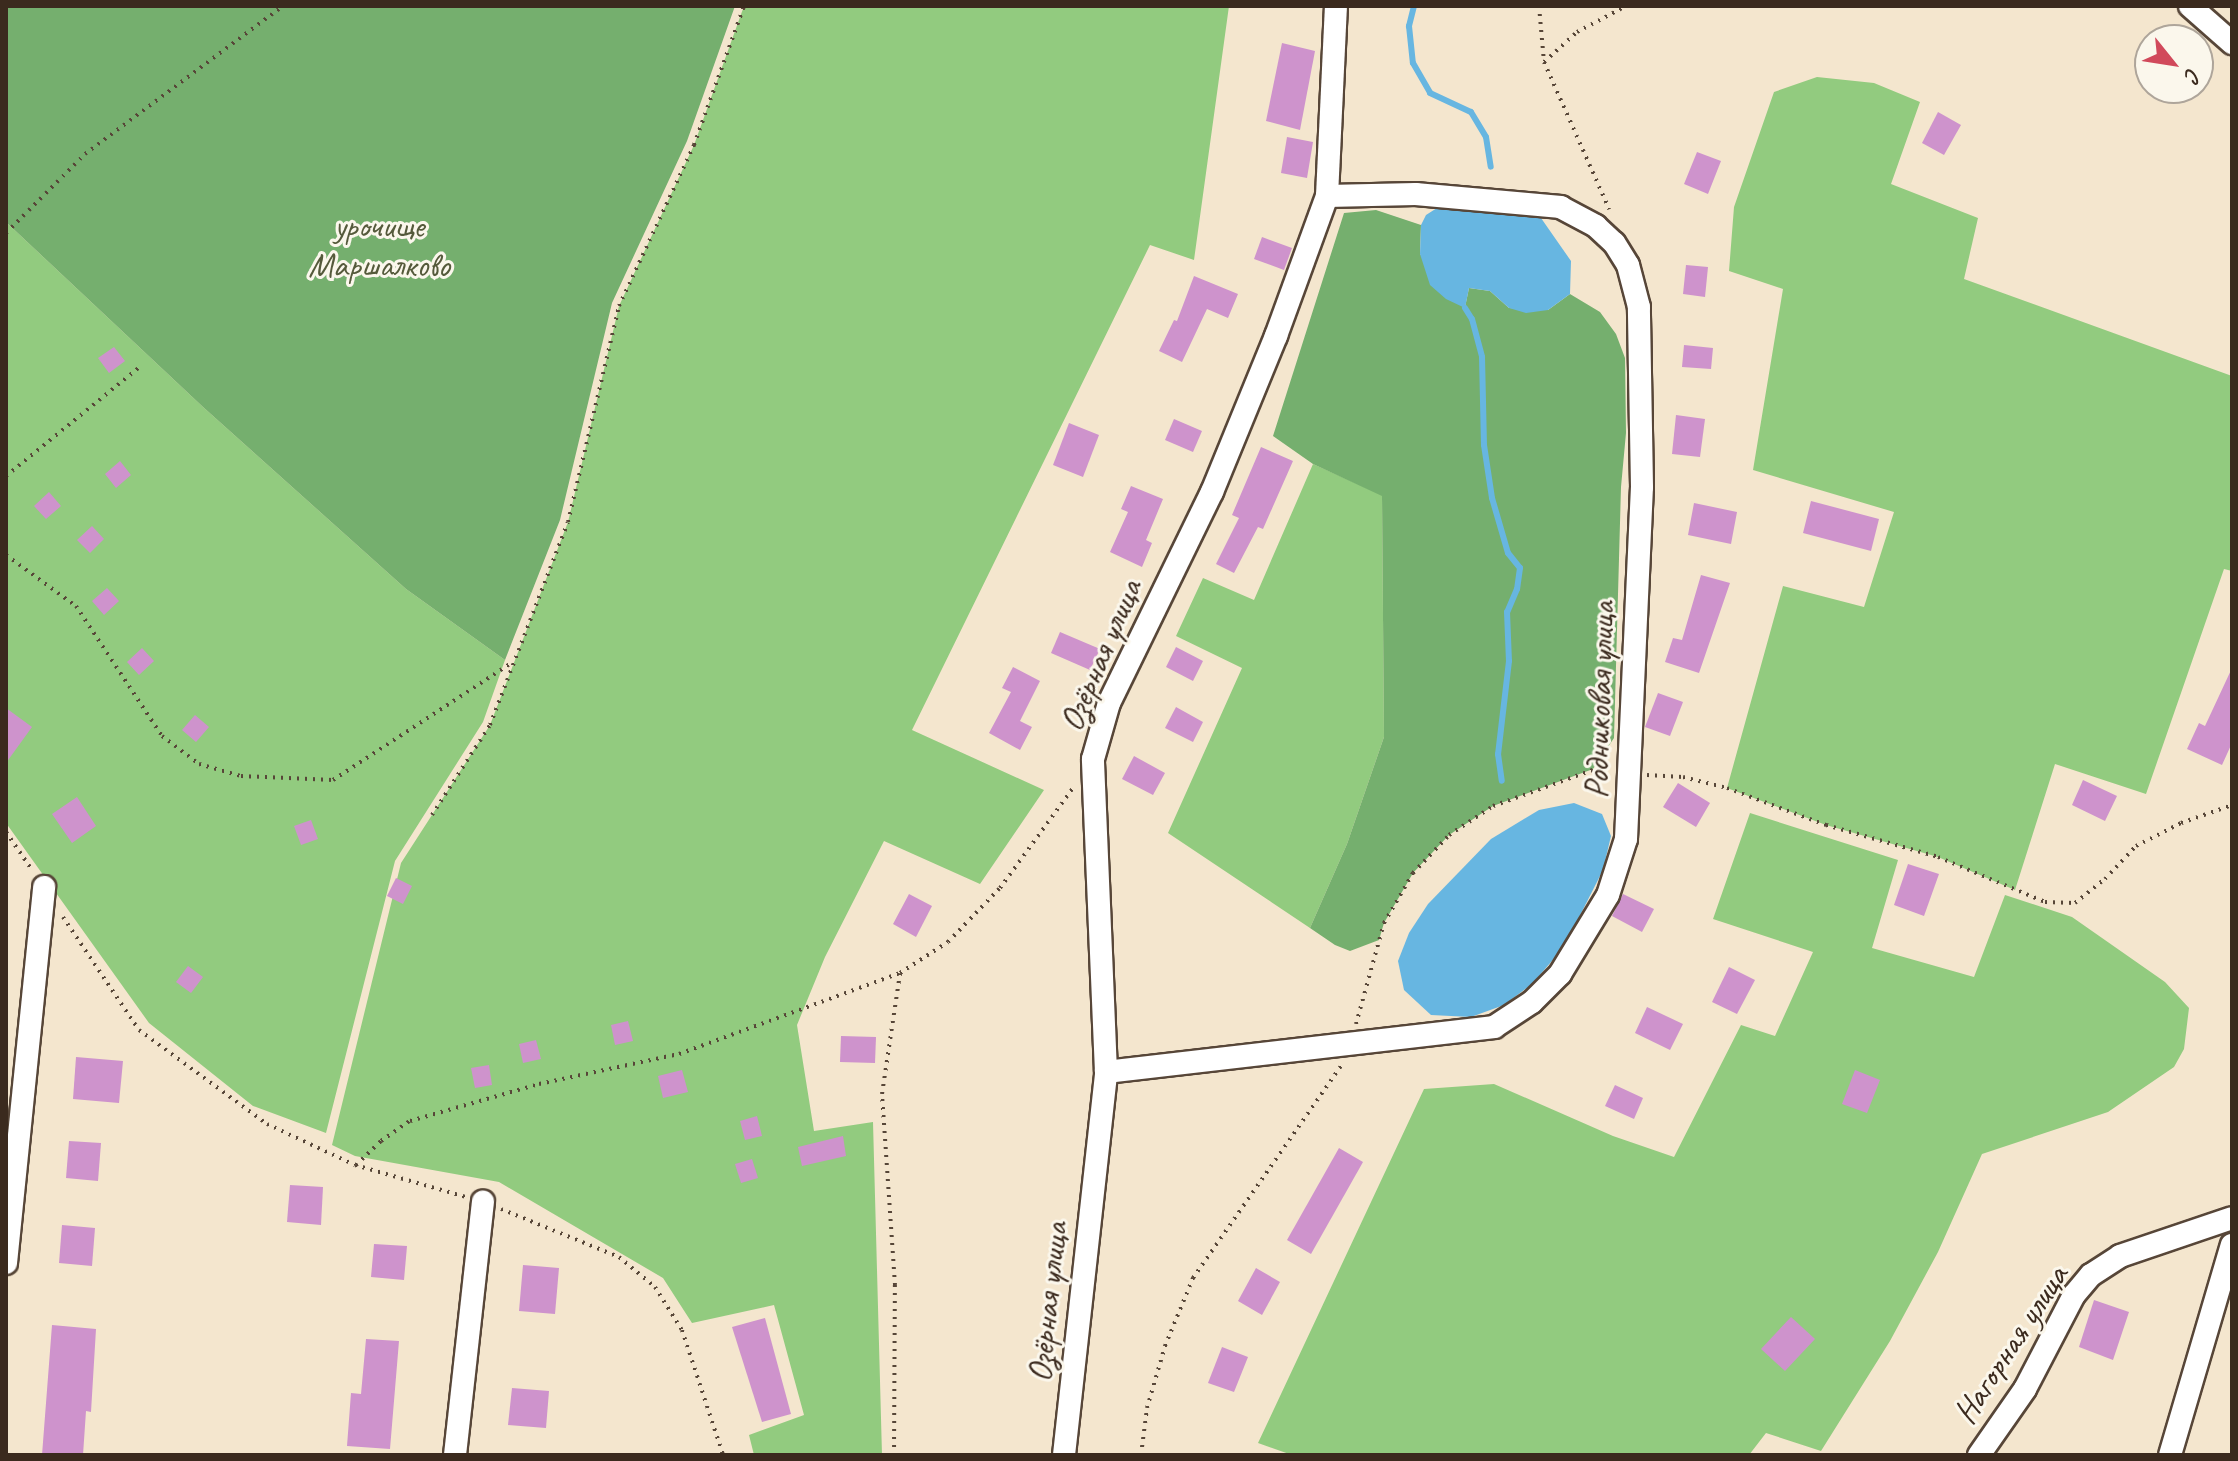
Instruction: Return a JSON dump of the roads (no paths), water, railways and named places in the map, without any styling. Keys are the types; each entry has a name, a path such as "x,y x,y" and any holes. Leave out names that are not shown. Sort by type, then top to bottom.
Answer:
{"street":[{"name":"Озёрная улица","path":"1064,1455 1106,1072 1093,759 1109,703 1212,492 1276,336 1327,196 1336,6"},
{"path":"2190,6 2232,43"},
{"name":"Родниковая улица","path":"1106,1072 1494,1027 1532,1002 1560,974 1608,895 1626,839 1642,487 1639,307 1628,265 1614,243 1596,226 1561,207 1416,194 1327,196"},
{"path":"6,1263 44,887"},
{"path":"455,1455 483,1202"},
{"name":"Нагорная улица","path":"1979,1455 2025,1389 2074,1295 2091,1275 2120,1256 2232,1218"},
{"path":"2170,1455 2232,1245"}],"water":[{"path":"1437,208 1494,210 1541,218 1571,261 1570,294 1548,310 1526,313 1509,308 1490,291 1469,288 1465,308 1446,299 1430,285 1420,254 1421,225 1426,215"},
{"path":"1574,803 1602,814 1611,836 1603,870 1564,947 1532,984 1504,1005 1471,1017 1431,1015 1404,990 1398,961 1409,933 1428,904 1491,839 1539,810"}],"waterway":[{"path":"1414,6 1409,26 1413,63 1430,93 1471,112 1486,137 1491,167"},
{"path":"1465,308 1472,319 1482,357 1484,445 1492,498 1508,553 1520,568 1517,589 1507,612 1509,661 1498,754 1502,781"}],"park label":[{"name":"урочище Маршалково","path":"379,244"}]}
